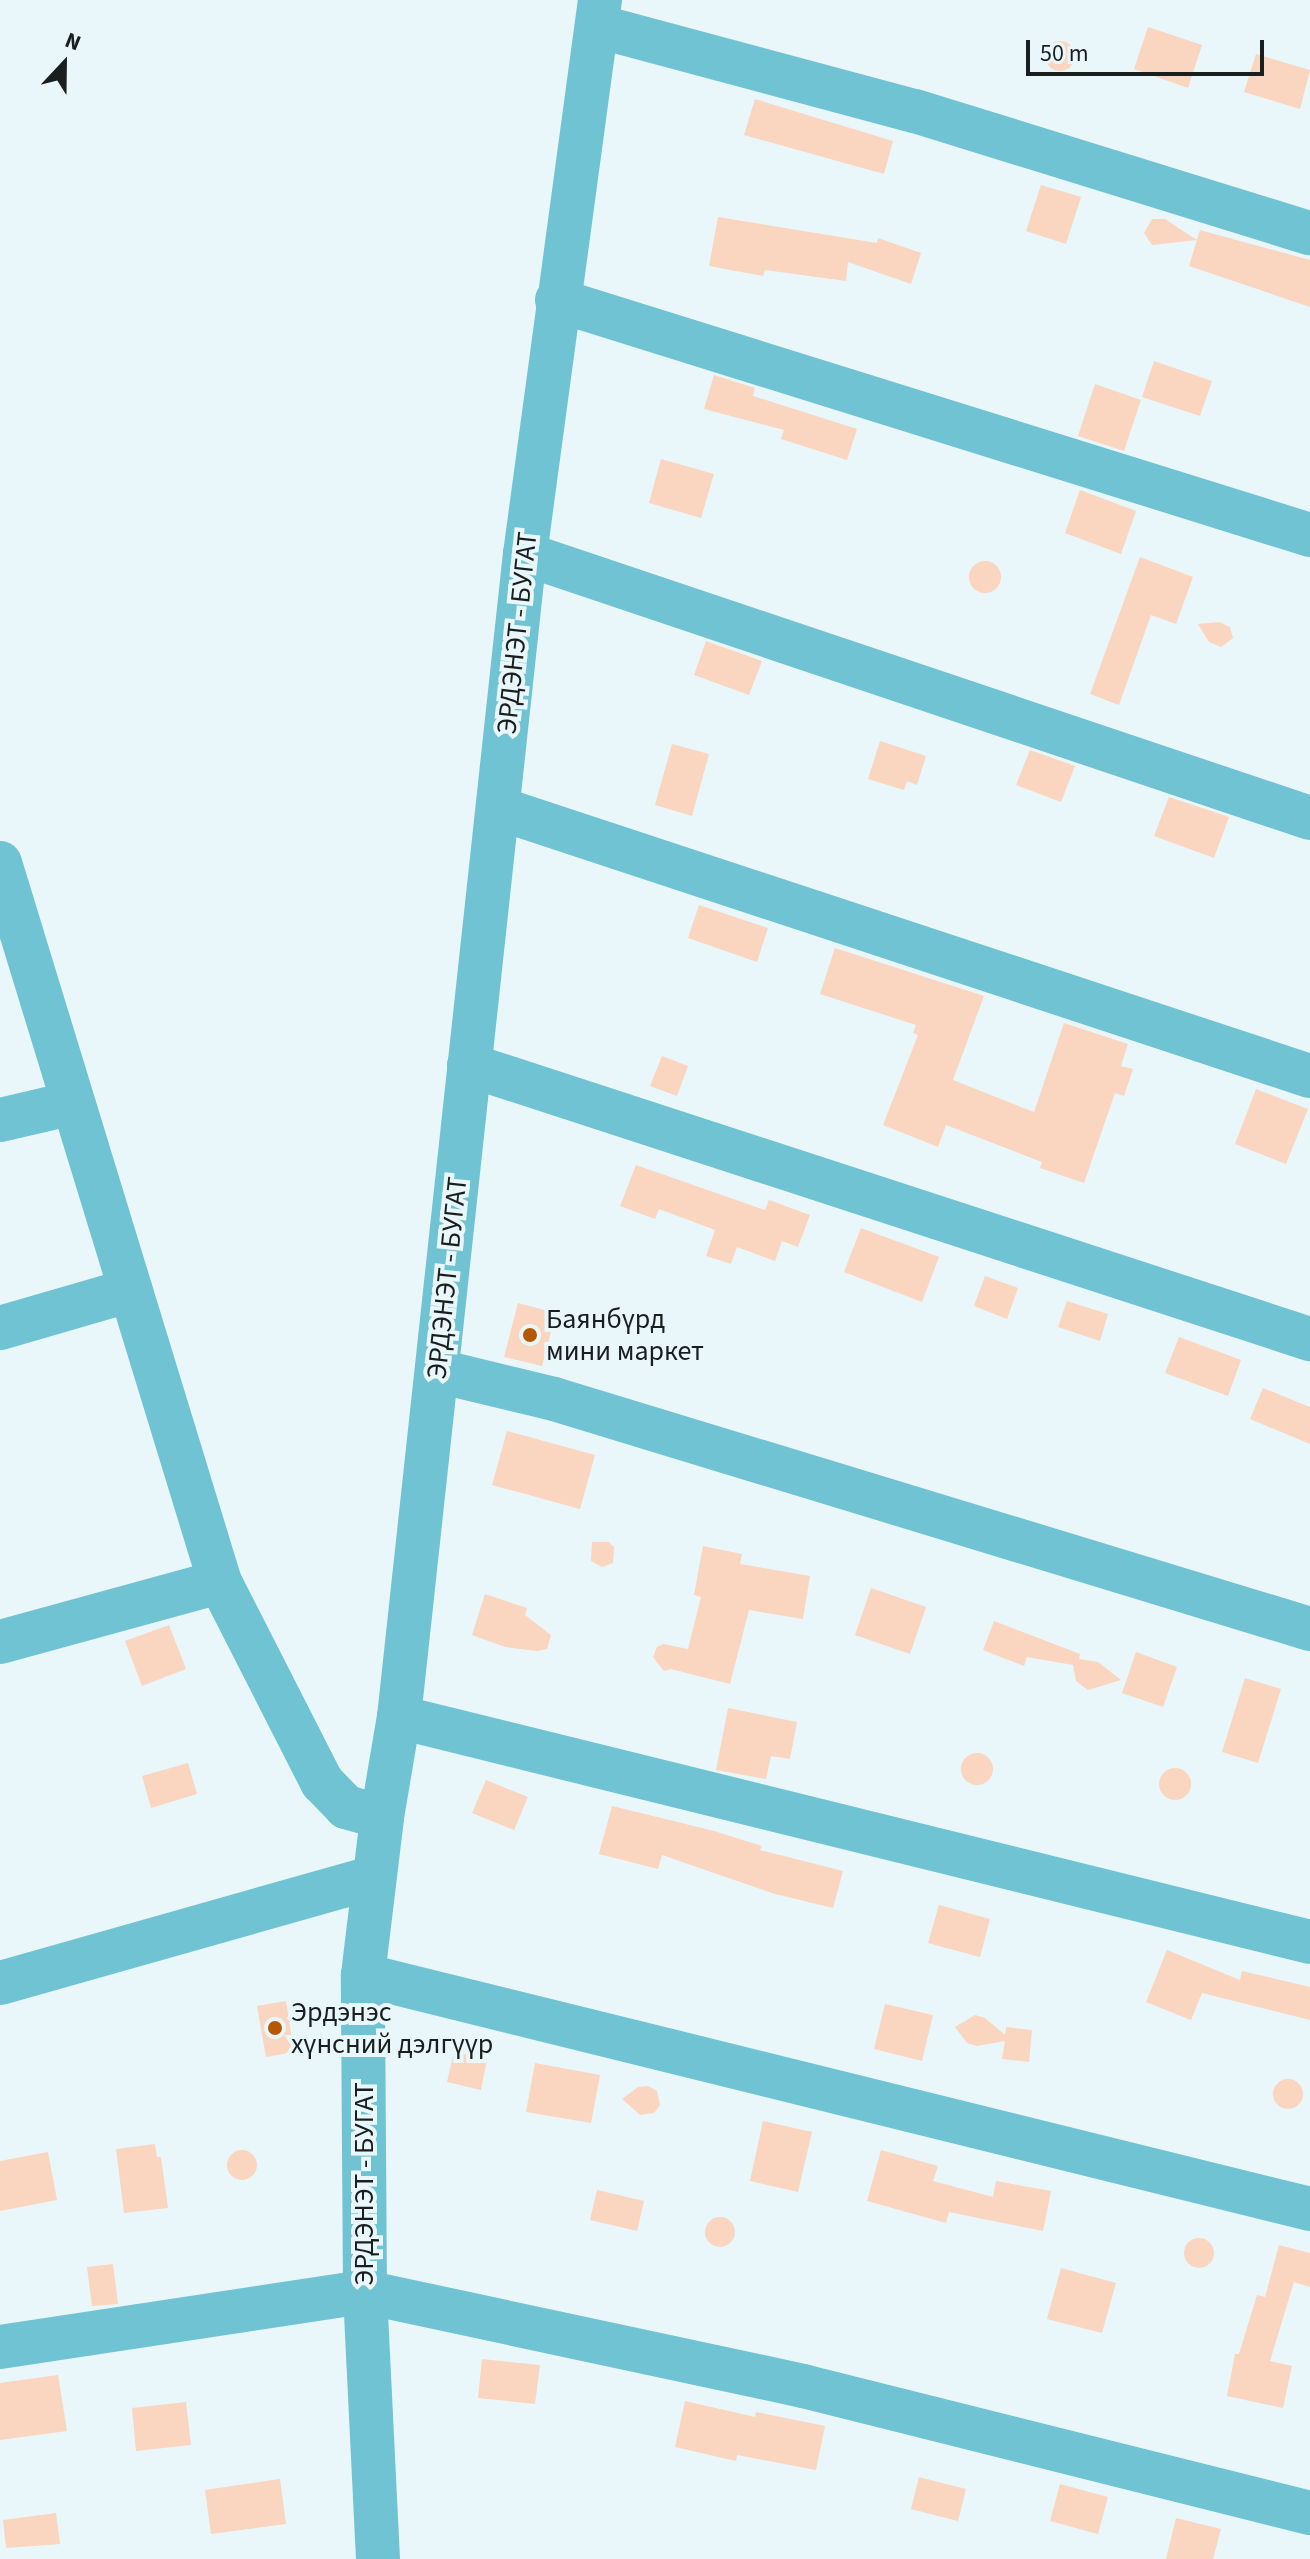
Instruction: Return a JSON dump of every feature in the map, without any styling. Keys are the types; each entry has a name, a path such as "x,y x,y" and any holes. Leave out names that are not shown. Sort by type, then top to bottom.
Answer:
{"street":[{"path":"598,13 1310,233"},
{"name":"ЭРДЭНЭТ - БУГАТ","path":"386,2557 365,2292 363,1975 382,1817 399,1717 525,554 598,13"},
{"path":"557,300 1310,535"},
{"path":"525,554 1310,818"},
{"path":"498,808 1310,1076"},
{"path":"0,863 9,926 73,1103 220,1582 322,1782 346,1807 382,1817"},
{"path":"469,1065 1310,1339"},
{"path":"0,1120 73,1103"},
{"path":"0,1328 131,1290"},
{"path":"438,1371 554,1399 1310,1629"},
{"path":"0,1642 220,1582"},
{"path":"399,1717 1310,1942"},
{"path":"0,1983 374,1877"},
{"path":"363,1975 1310,2209"},
{"path":"0,2347 365,2292 803,2386 1310,2513"}],"building":[{"path":"1148,27 1202,45 1188,88 1134,69"},
{"path":"1060,41 1071,45 1075,56 1071,67 1060,71 1049,67 1045,56 1049,45"},
{"path":"1256,54 1310,70 1300,109 1244,92"},
{"path":"755,99 893,141 884,174 744,135"},
{"path":"1041,185 1081,197 1066,244 1026,231"},
{"path":"718,217 877,243 878,238 921,253 911,284 848,262 846,281 765,270 763,276 709,266"},
{"path":"1152,219 1165,219 1197,240 1152,245 1144,233"},
{"path":"1200,230 1310,260 1310,307 1189,266"},
{"path":"1154,361 1212,381 1200,416 1142,397"},
{"path":"714,375 755,388 753,396 857,429 847,460 781,439 784,430 704,409"},
{"path":"1095,384 1141,400 1124,451 1078,436"},
{"path":"661,459 714,474 701,518 649,503"},
{"path":"1080,490 1136,511 1121,554 1065,533"},
{"path":"1140,557 1193,577 1176,624 1151,615 1119,705 1090,694"},
{"path":"985,561 996,566 1001,577 996,588 985,593 974,588 969,577 974,566"},
{"path":"1219,622 1230,627 1233,638 1221,647 1209,642 1198,624"},
{"path":"706,641 762,661 749,695 694,675"},
{"path":"880,741 926,756 917,785 907,781 904,790 868,779"},
{"path":"672,744 709,754 692,816 655,805"},
{"path":"1030,750 1075,766 1061,802 1016,785"},
{"path":"1169,797 1229,817 1214,858 1154,836"},
{"path":"699,905 768,928 757,962 688,938"},
{"path":"835,948 984,996 953,1080 1034,1112 1064,1023 1128,1044 1121,1066 1133,1069 1124,1096 1115,1093 1084,1183 1040,1168 1042,1162 946,1125 938,1147 883,1125 918,1035 913,1033 916,1025 820,994"},
{"path":"662,1056 688,1066 677,1096 650,1086"},
{"path":"1256,1089 1308,1109 1286,1164 1235,1144"},
{"path":"636,1165 765,1210 769,1200 810,1215 798,1247 782,1241 775,1261 737,1247 731,1264 706,1256 715,1230 659,1209 655,1219 620,1206"},
{"path":"861,1228 939,1257 922,1302 844,1272"},
{"path":"985,1276 1018,1288 1007,1319 974,1306"},
{"path":"1067,1301 1108,1314 1100,1341 1058,1327"},
{"name":"Баянбүрд мини маркет","path":"518,1303 556,1313 542,1366 504,1357"},
{"path":"1179,1337 1241,1360 1228,1396 1165,1373"},
{"path":"1263,1388 1310,1407 1310,1444 1250,1419"},
{"path":"507,1431 595,1455 580,1509 492,1485"},
{"path":"592,1542 609,1542 614,1547 613,1563 602,1567 591,1561"},
{"path":"703,1546 742,1554 740,1564 810,1576 803,1619 749,1610 730,1684 671,1669 664,1671 653,1657 657,1647 663,1644 688,1649 701,1597 694,1595"},
{"path":"871,1588 926,1607 910,1654 855,1635"},
{"path":"485,1594 527,1608 525,1615 551,1635 547,1649 537,1651 505,1647 472,1635"},
{"path":"994,1621 1080,1654 1079,1659 1098,1662 1121,1680 1088,1690 1076,1681 1073,1665 1027,1657 1024,1666 983,1650"},
{"path":"169,1625 186,1669 142,1686 125,1641"},
{"path":"1136,1652 1177,1667 1163,1707 1122,1693"},
{"path":"1245,1678 1281,1689 1258,1763 1222,1752"},
{"path":"728,1708 797,1722 790,1759 771,1756 766,1779 716,1770"},
{"path":"977,1753 989,1757 993,1769 989,1781 977,1785 965,1781 961,1769 965,1757"},
{"path":"188,1763 197,1794 151,1808 142,1776"},
{"path":"1175,1768 1187,1772 1191,1784 1187,1796 1175,1800 1163,1796 1159,1784 1163,1772"},
{"path":"486,1780 528,1797 514,1830 472,1813"},
{"path":"612,1806 714,1831 762,1846 760,1850 843,1871 833,1908 775,1894 662,1855 658,1869 599,1854"},
{"path":"939,1905 990,1919 980,1957 928,1943"},
{"path":"1167,1950 1240,1980 1242,1971 1310,1987 1310,2020 1202,1993 1191,2020 1146,2002"},
{"path":"286,2001 294,2052 266,2057 257,2006"},
{"path":"885,2004 933,2015 922,2061 874,2049"},
{"path":"975,2015 985,2018 1005,2035 1006,2027 1032,2030 1029,2062 1002,2059 1005,2041 977,2046 967,2043 955,2027"},
{"path":"454,2052 487,2059 481,2090 447,2082"},
{"path":"535,2063 600,2075 591,2123 526,2112"},
{"path":"1288,2079 1299,2083 1303,2094 1299,2105 1288,2109 1277,2105 1273,2094 1277,2083"},
{"path":"648,2086 657,2091 660,2105 654,2113 640,2115 622,2099 638,2087"},
{"path":"763,2121 812,2132 798,2192 750,2181"},
{"path":"155,2144 157,2157 161,2157 168,2208 124,2213 116,2149"},
{"path":"242,2150 253,2154 257,2165 253,2176 242,2180 231,2176 227,2165 231,2154"},
{"path":"881,2150 938,2166 933,2181 993,2197 996,2181 1051,2191 1043,2231 949,2212 946,2223 867,2201"},
{"path":"48,2152 57,2200 0,2211 0,2161"},
{"path":"597,2190 644,2201 637,2231 590,2220"},
{"path":"720,2217 731,2221 735,2232 731,2243 720,2247 709,2243 705,2232 709,2221"},
{"path":"1199,2238 1210,2242 1214,2253 1210,2264 1199,2268 1188,2264 1184,2253 1188,2242"},
{"path":"1279,2245 1310,2253 1310,2287 1294,2282 1270,2361 1292,2366 1283,2408 1227,2396 1235,2354 1239,2354 1257,2295 1265,2297"},
{"path":"113,2264 118,2304 92,2306 87,2267"},
{"path":"1061,2268 1116,2283 1102,2333 1047,2319"},
{"path":"482,2359 540,2365 535,2404 478,2398"},
{"path":"58,2375 67,2431 0,2440 0,2383"},
{"path":"685,2401 755,2417 756,2412 825,2426 816,2470 737,2455 736,2461 675,2447"},
{"path":"186,2402 191,2445 136,2451 132,2408"},
{"path":"919,2477 966,2489 958,2521 911,2509"},
{"path":"280,2479 286,2524 211,2534 205,2490"},
{"path":"1060,2484 1108,2497 1098,2534 1050,2521"},
{"path":"56,2513 60,2544 6,2548 3,2520"},
{"path":"1176,2518 1221,2529 1213,2559 1166,2559"}],"place":[{"name":"Баянбүрд мини маркет","path":"530,1335"},
{"name":"Эрдэнэс хүнсний дэлгүүр","path":"275,2028"}]}
